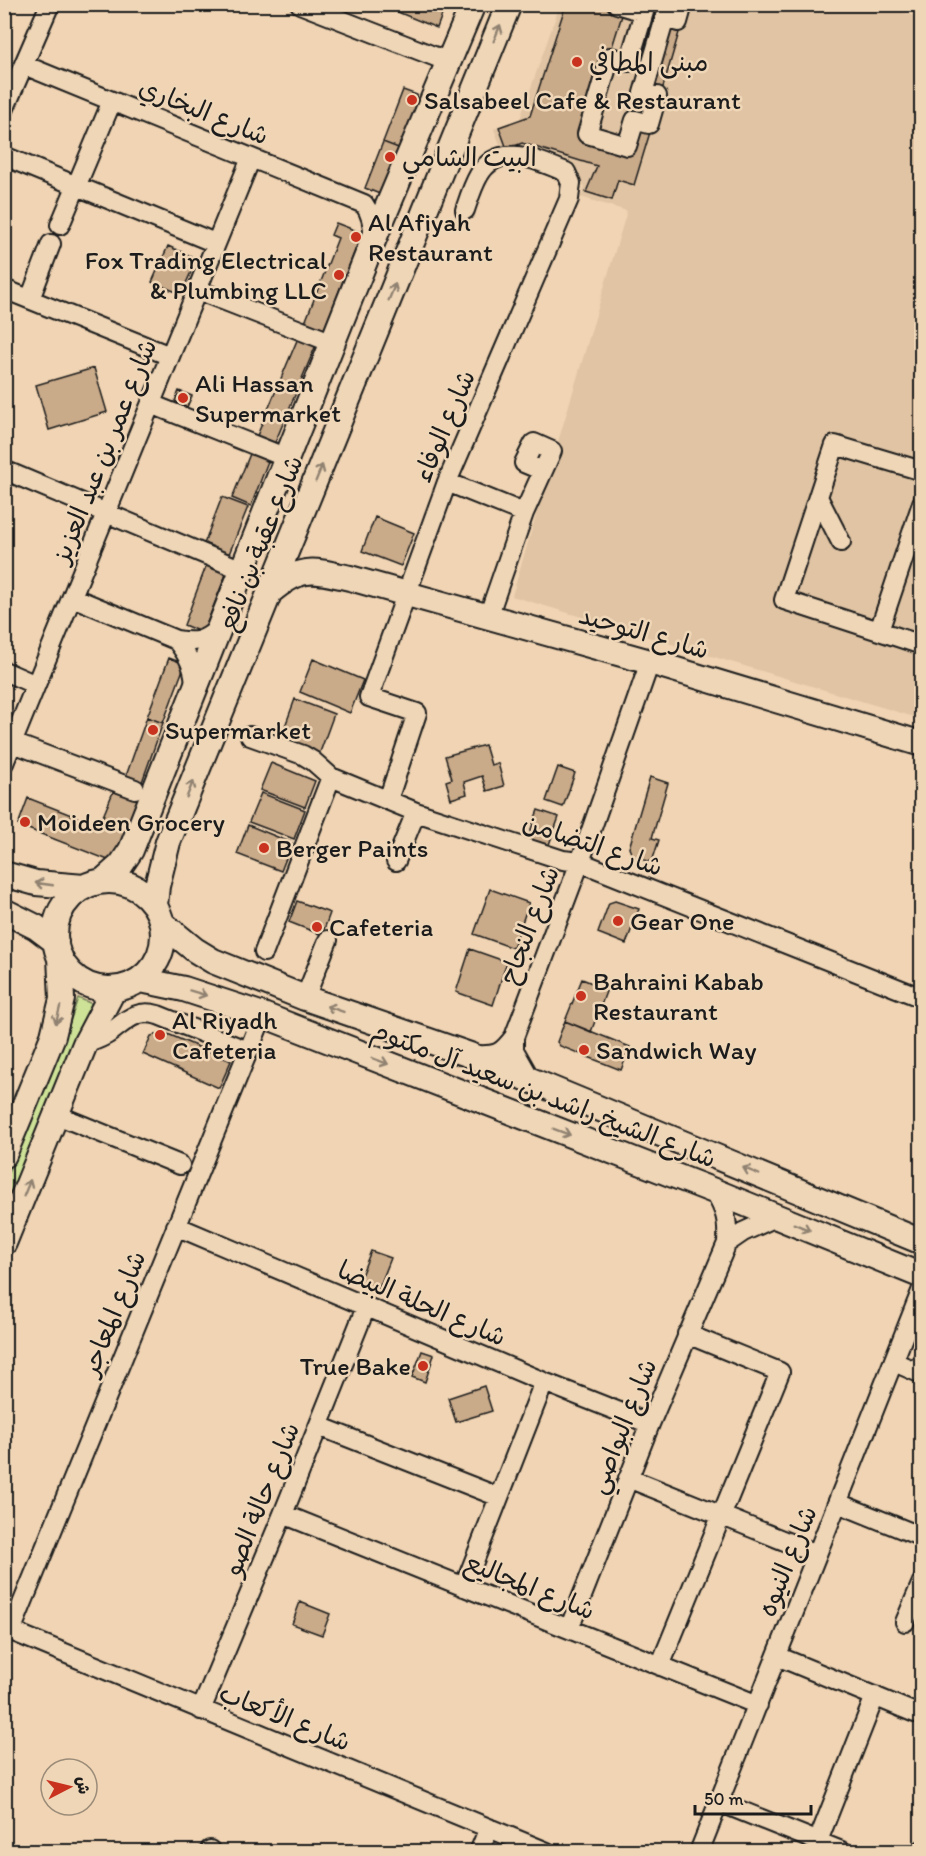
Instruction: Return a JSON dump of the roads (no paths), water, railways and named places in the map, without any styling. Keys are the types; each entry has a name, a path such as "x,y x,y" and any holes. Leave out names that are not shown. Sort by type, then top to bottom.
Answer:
{"main road":[{"name":"شارع عقبة بن نافع","path":"94,884 121,865 130,850 373,241 473,4"},
{"name":"شارع عقبة بن نافع","path":"159,914 157,886 168,842 509,4"},
{"path":"450,59 483,68"},
{"name":"شارع التوحيد","path":"302,513 302,536 307,552 325,566 350,578"},
{"name":"شارع التوحيد","path":"271,591 287,578 303,571 350,578 650,662 921,744"},
{"path":"4,874 36,883 94,884 119,881 133,886 145,894 159,914 164,939 160,955 152,969 141,980 128,986 100,989 82,982 67,969 58,950 36,927 4,911"},
{"path":"4,1155 53,1036 62,999 57,922 64,904 73,894 94,884"},
{"name":"شارع الشيخ راشد بن سعيد آل مكتوم","path":"159,914 186,943 213,961 305,998 471,1056 921,1242"},
{"name":"شارع الشيخ راشد بن سعيد آل مكتوم","path":"141,980 184,988 263,1015 714,1191 921,1276"},
{"path":"4,1243 85,1044 114,989"},
{"path":"847,1246 842,1235 846,1227 855,1225 921,1251"}],"street":[{"path":"4,110 50,4"},
{"path":"300,4 450,59"},
{"path":"617,4 644,12 629,63 610,57 588,134 627,146 635,120 649,124 657,96 643,93 665,18 678,22 683,4"},
{"name":"شارع البخاري","path":"24,65 364,204"},
{"path":"60,225 112,101"},
{"name":"شارع الوفاء","path":"388,800 417,713 369,697 447,482 569,199 571,183 566,172 529,157 510,155 495,158 479,174 465,210"},
{"path":"4,156 215,243"},
{"name":"شارع عمر بن عبد العزيز","path":"4,763 251,158"},
{"path":"373,241 372,221 364,204 394,194"},
{"path":"30,299 51,244"},
{"path":"4,289 170,356"},
{"path":"197,290 333,343"},
{"path":"151,404 287,458"},
{"path":"921,471 836,445 784,600 921,645"},
{"path":"4,470 242,570"},
{"path":"488,617 525,513 543,471"},
{"path":"447,482 525,513"},
{"path":"818,497 841,542"},
{"path":"879,631 921,502"},
{"path":"72,597 176,640 192,642 207,638 219,628"},
{"path":"176,640 191,663 195,676 195,688"},
{"name":"شارع النجاح","path":"471,1056 491,1056 503,1052 514,1037 580,862 650,662"},
{"path":"4,671 36,685"},
{"name":"شارع التضامن","path":"250,736 303,755 314,761 331,777 416,812 563,860 580,862 921,998"},
{"path":"13,743 135,789"},
{"path":"264,952 331,777"},
{"path":"396,861 416,812"},
{"path":"305,998 328,940"},
{"path":"85,1044 109,1033 133,1015 146,1013 248,1051"},
{"name":"شارع المعاجر","path":"8,1630 263,1015"},
{"path":"514,1037 514,1050 531,1080"},
{"path":"57,1115 180,1165"},
{"name":"شارع البواصي","path":"569,1629 650,1424 727,1243 728,1222 724,1208 714,1191"},
{"path":"727,1243 743,1232 776,1217"},
{"name":"شارع الحلة البيضا","path":"176,1227 543,1382 650,1424"},
{"name":"شارع النيوه","path":"699,1851 921,1289"},
{"name":"شارع حالة الصو","path":"201,1710 366,1307"},
{"path":"660,1666 780,1372 687,1334"},
{"path":"894,1362 917,1371 921,1361"},
{"path":"464,1587 543,1382"},
{"path":"319,1426 499,1497"},
{"path":"628,1478 817,1554"},
{"path":"838,1503 921,1537"},
{"name":"شارع المجاليع","path":"283,1514 758,1706"},
{"path":"905,1622 921,1582"},
{"name":"شارع الأكعاب","path":"8,1630 547,1851"},
{"path":"777,1656 915,1713"},
{"path":"818,1841 875,1696"},
{"path":"719,1802 844,1851"},
{"path":"479,1851 489,1828"}],"place":[{"name":"مبنى المطافي","path":"577,62"},
{"name":"Salsabeel Cafe & Restaurant","path":"412,100"},
{"name":"البيت الشامي","path":"390,157"},
{"name":"Al Afiyah Restaurant","path":"356,237"},
{"name":"Fox Trading Electrical & Plumbing LLC","path":"339,275"},
{"name":"Ali Hassan Supermarket","path":"183,398"},
{"name":"Supermarket","path":"153,730"},
{"name":"Moideen Grocery","path":"25,822"},
{"name":"Berger Paints","path":"264,848"},
{"name":"Gear One","path":"618,921"},
{"name":"Cafeteria","path":"317,927"},
{"name":"Bahraini Kabab Restaurant","path":"581,996"},
{"name":"Al Riyadh Cafeteria","path":"160,1035"},
{"name":"Sandwich Way","path":"584,1050"},
{"name":"True Bake","path":"423,1366"}]}
